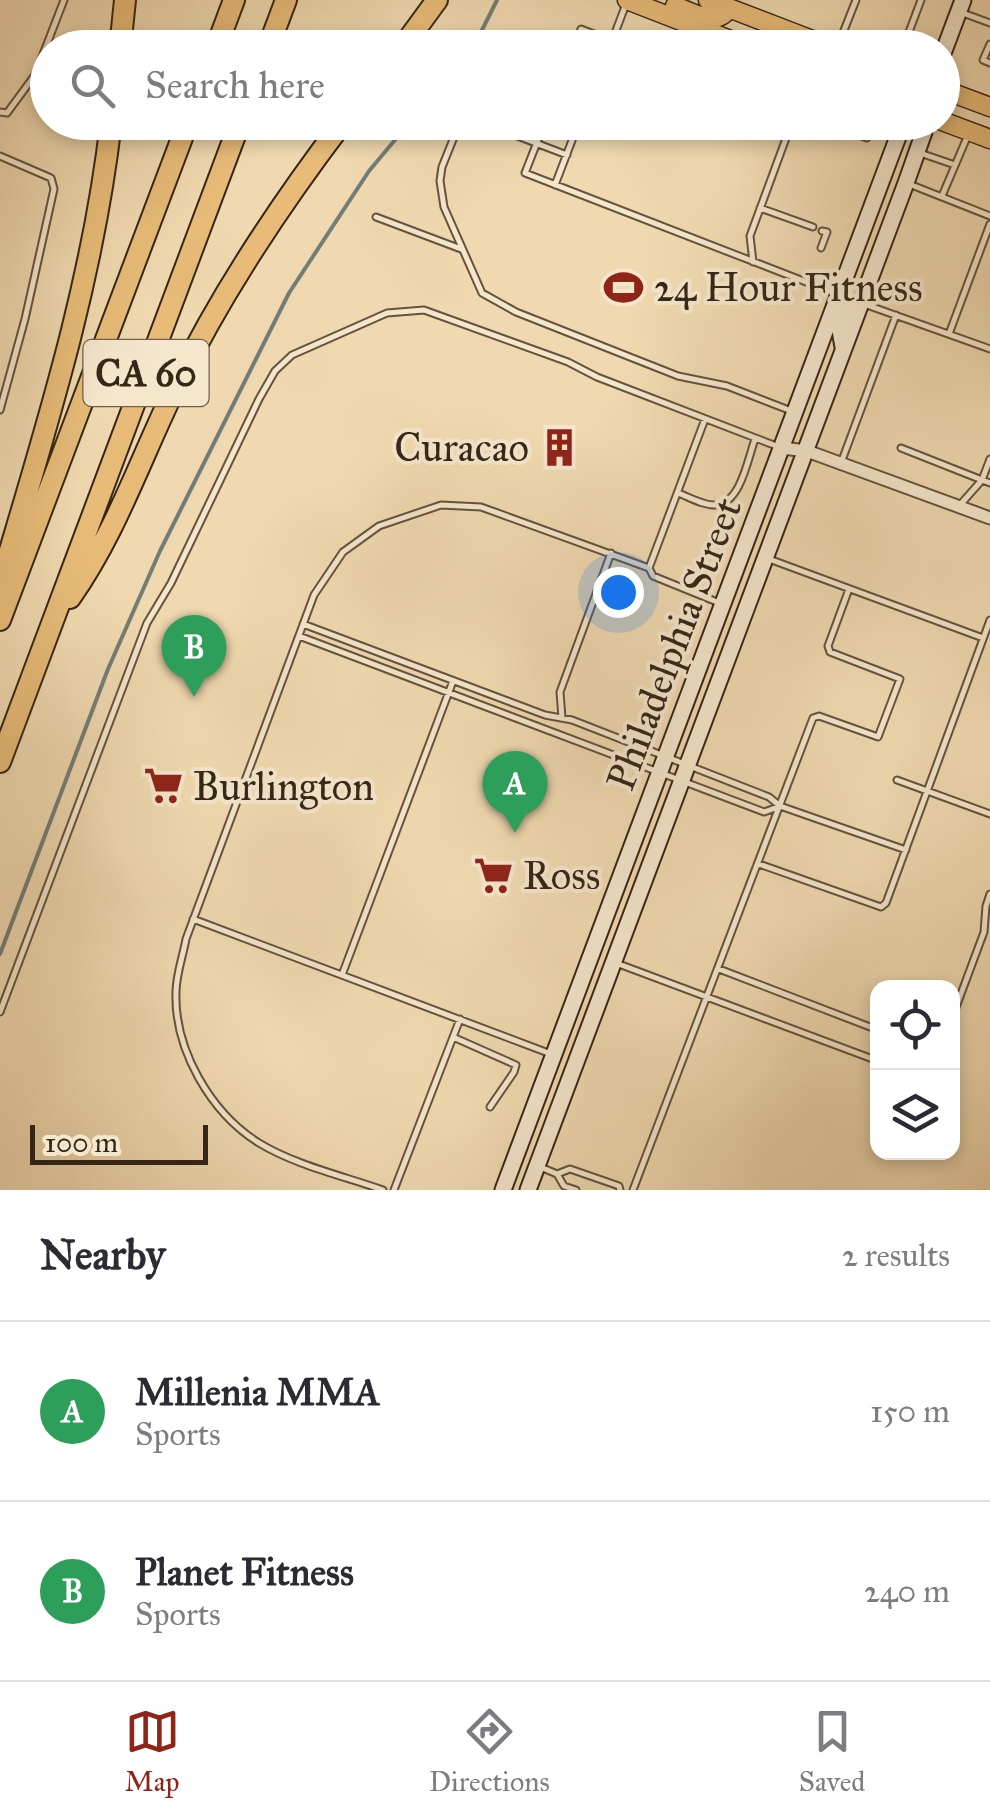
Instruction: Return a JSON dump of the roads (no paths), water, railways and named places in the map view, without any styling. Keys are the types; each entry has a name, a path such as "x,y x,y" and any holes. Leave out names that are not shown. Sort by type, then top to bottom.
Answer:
{"highway":[{"path":"122,30 125,0"},
{"path":"223,30 234,0"},
{"path":"275,30 286,0"},
{"path":"416,30 438,0"},
{"path":"0,584 66,360 98,220 109,140"},
{"name":"CA 60","path":"0,620 181,140"},
{"name":"CA 60","path":"0,762 233,140"},
{"path":"52,624 96,562 176,385 219,305 270,224 331,140"}],"main road":[{"path":"627,0 695,30"},
{"path":"656,0 715,20 723,17 730,4"},
{"path":"708,0 730,4 792,30"},
{"path":"952,30 961,6"},
{"path":"960,97 990,108"},
{"path":"960,128 990,139"},
{"name":"Philadelphia Street","path":"503,1190 897,140"},
{"name":"Philadelphia Street","path":"528,1190 922,140"},
{"path":"839,295 846,304 840,330 844,351"},
{"path":"554,1055 563,1063 564,1092"}],"street":[{"path":"782,448 807,450 990,518"}],"lane":[{"path":"52,30 64,0"},
{"path":"615,30 627,0"},
{"path":"843,30 856,0"},
{"path":"910,30 921,0"},
{"path":"961,6 990,23"},
{"path":"990,44 983,60 990,62"},
{"path":"0,112 7,113 30,81"},
{"path":"942,196 970,131"},
{"path":"453,140 440,181 444,207 482,294 516,312 678,376 727,386 795,412"},
{"path":"526,140 567,155"},
{"path":"537,140 525,173 839,295"},
{"path":"555,185 572,140"},
{"path":"753,262 750,236 785,140"},
{"path":"918,152 955,165"},
{"path":"0,156 52,178 54,189 30,301 0,410"},
{"path":"906,183 990,216"},
{"path":"760,208 813,228"},
{"path":"376,217 461,249"},
{"path":"949,334 990,224"},
{"path":"821,248 827,232 822,231"},
{"path":"861,303 990,349"},
{"path":"0,1012 147,624 171,583 259,399 274,372 292,355 387,313 424,310 568,362 597,377 782,448"},
{"path":"841,463 896,316"},
{"path":"705,419 649,568 652,576 724,605"},
{"path":"678,492 711,505 728,501 735,493 756,438"},
{"path":"901,448 990,483"},
{"path":"959,506 982,480 990,460"},
{"path":"383,1190 260,1144 225,1117 189,1056 176,1002 193,920 314,594 343,552 378,526 441,504 481,507 649,568"},
{"path":"562,718 560,692 610,554"},
{"path":"766,558 984,638"},
{"path":"633,1190 812,718 819,716 878,737 900,679 830,652 828,646 849,589"},
{"path":"759,863 881,907 886,903 990,620"},
{"path":"303,624 562,718 764,812 780,806"},
{"path":"299,636 449,694 684,773 769,797 780,806 906,850"},
{"path":"342,975 454,681"},
{"path":"898,780 990,814"},
{"path":"960,996 984,932 990,894"},
{"path":"193,920 554,1055"},
{"path":"613,962 870,1058"},
{"path":"719,970 870,1027"},
{"path":"394,1190 460,1019"},
{"path":"453,1036 516,1065 490,1107"},
{"path":"537,1166 558,1174 564,1186 576,1190"},
{"path":"558,1174 570,1168 620,1190"}],"waterway":[{"path":"482,30 497,0"},
{"path":"0,954 108,669 160,551 289,293 369,171 395,140"}],"place":[{"name":"24 Hour Fitness","path":"624,287"},
{"name":"Curacao","path":"559,447"},
{"name":"Planet Fitness","path":"194,697"},
{"name":"Burlington","path":"163,786"},
{"name":"Millenia MMA","path":"515,833"},
{"name":"Ross","path":"493,875"}]}
